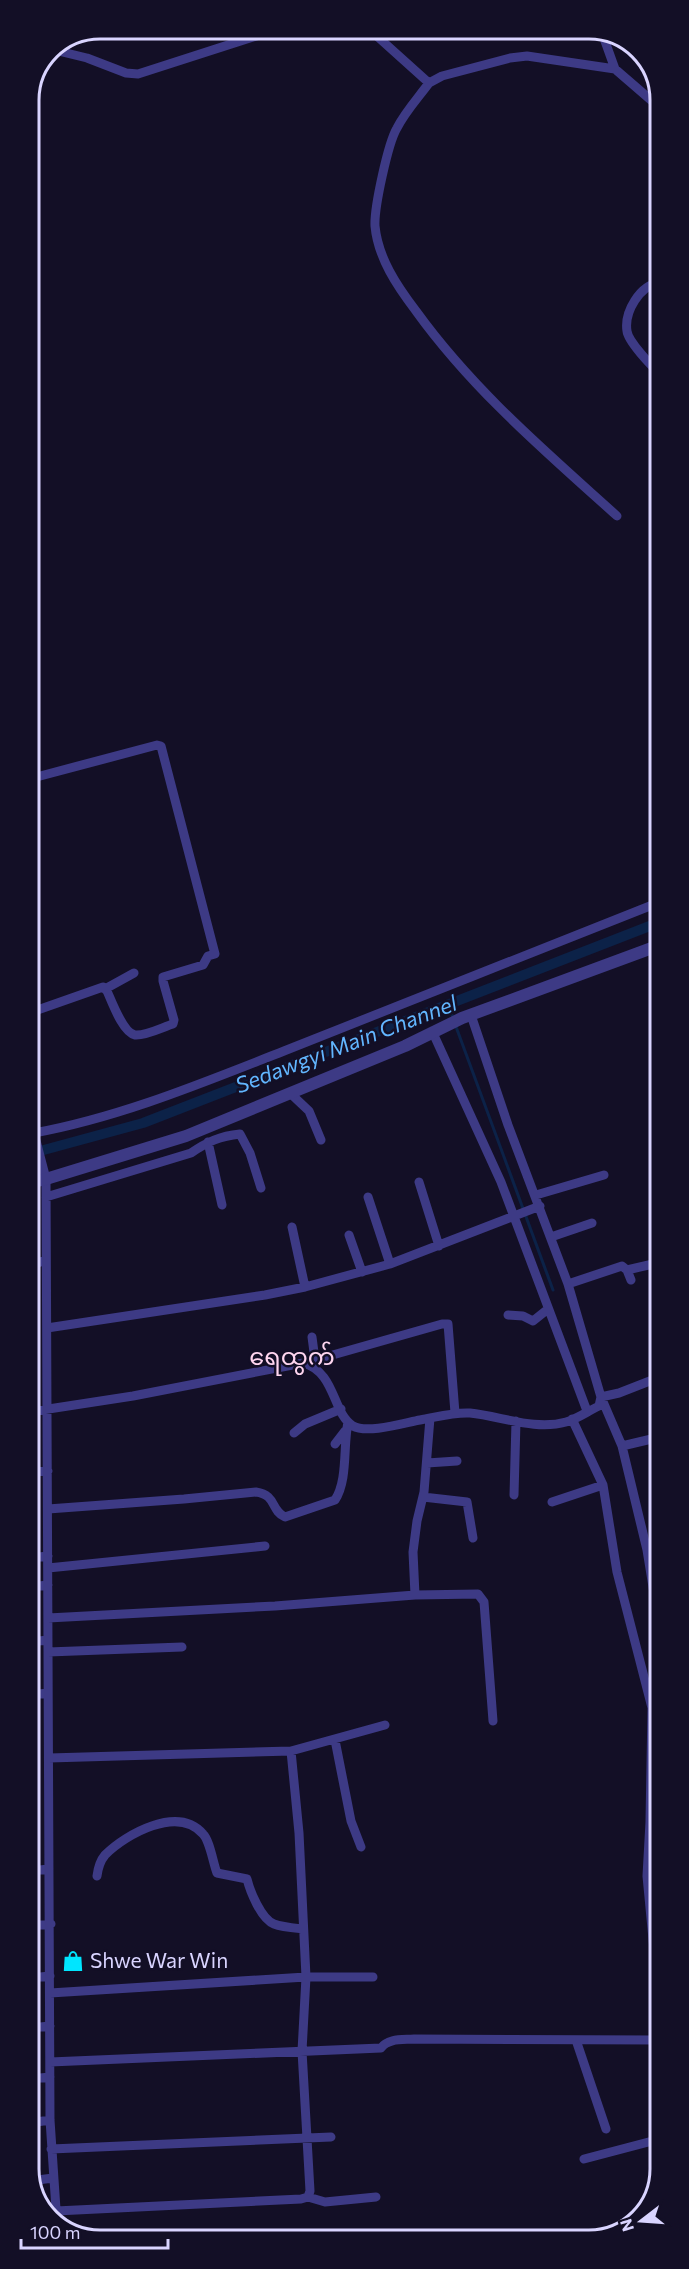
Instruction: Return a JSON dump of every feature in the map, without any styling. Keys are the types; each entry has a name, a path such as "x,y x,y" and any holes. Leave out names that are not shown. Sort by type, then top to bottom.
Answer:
{"street":[{"path":"63,52 87,58 126,73 138,74 247,39"},
{"path":"380,39 429,83"},
{"path":"605,42 615,69 650,99"},
{"path":"615,69 527,56 510,58 442,76 429,83 402,119 393,136 375,207 375,227 382,256 398,287 431,333 478,389 617,516"},
{"path":"650,285 644,289 632,306 627,332 630,339 650,362"},
{"path":"39,776 157,745 164,750 215,954 208,956 203,964 164,977 163,981 174,1022 158,1029 139,1035 130,1033 124,1028 105,989"},
{"path":"39,1135 142,1104 414,1001 490,968 650,906"},
{"path":"39,1177 186,1136 291,1094 433,1033 446,1025 650,949"},
{"path":"39,1009 103,987 105,989 134,973"},
{"path":"466,1017 536,1195 537,1207 568,1284 594,1406"},
{"path":"433,1033 516,1215 548,1309 594,1406 622,1446 650,1567"},
{"path":"291,1094 309,1111 321,1140"},
{"path":"46,1197 191,1153 208,1142 240,1134 250,1153 261,1188"},
{"path":"186,1136 191,1153"},
{"path":"208,1142 222,1204"},
{"path":"39,1151 45,1174 46,1197 48,1758 51,1924 50,2120 56,2210"},
{"path":"536,1195 604,1175"},
{"path":"418,1182 439,1246"},
{"path":"368,1197 390,1264"},
{"path":"46,1328 242,1299 305,1287 390,1264 537,1207"},
{"path":"551,1237 592,1223"},
{"path":"292,1227 305,1287"},
{"path":"349,1235 362,1272"},
{"path":"39,1262 46,1260"},
{"path":"627,1270 650,1265"},
{"path":"568,1284 617,1267 625,1267 631,1280"},
{"path":"508,1315 523,1316 533,1321 548,1309"},
{"path":"39,1411 314,1363 448,1324 455,1413"},
{"path":"48,1509 255,1492 265,1493 270,1497 278,1512 285,1517 334,1500 344,1476 343,1463 348,1426 314,1363 312,1337"},
{"path":"348,1426 366,1429 455,1413 472,1413 516,1421 554,1424 567,1422 620,1393 650,1381"},
{"path":"294,1433 305,1424 340,1408"},
{"path":"415,1595 413,1552 423,1497 430,1418"},
{"path":"572,1419 603,1485 617,1572 650,1704"},
{"path":"513,1495 516,1421"},
{"path":"335,1444 348,1426"},
{"path":"622,1446 650,1439"},
{"path":"427,1463 457,1461"},
{"path":"39,1471 48,1471"},
{"path":"552,1502 603,1485"},
{"path":"423,1497 467,1502 473,1538"},
{"path":"48,1568 265,1546"},
{"path":"39,1558 48,1557"},
{"path":"39,1586 48,1585"},
{"path":"48,1618 275,1606 415,1595 478,1594 482,1597 493,1721"},
{"path":"39,1641 48,1640"},
{"path":"48,1652 182,1647"},
{"path":"39,1694 48,1693"},
{"path":"48,1758 291,1751 385,1725"},
{"path":"335,1740 351,1821 361,1847"},
{"path":"291,1751 299,1833 306,1977 302,2051 310,2174 308,2197"},
{"path":"97,1876 98,1866 104,1856 138,1831 157,1824 190,1824 204,1834 217,1873 247,1879 251,1894 266,1919 274,1924 303,1929"},
{"path":"650,1833 647,1876 650,1908"},
{"path":"39,1870 49,1869"},
{"path":"39,1925 51,1924"},
{"path":"39,1977 50,1976"},
{"path":"50,1993 306,1977 373,1977"},
{"path":"39,2027 50,2026"},
{"path":"50,2062 381,2048 384,2043 404,2040 650,2040"},
{"path":"576,2040 606,2129"},
{"path":"39,2078 50,2077"},
{"path":"39,2122 50,2120"},
{"path":"51,2149 331,2137"},
{"path":"584,2159 650,2142"},
{"path":"40,2180 53,2178"},
{"path":"56,2211 308,2197 325,2202 376,2197"}],"waterway":[{"name":"Sedawgyi Main Channel","path":"39,1151 143,1123 650,926"},
{"path":"448,1004 453,1018"},
{"path":"455,1024 553,1290"}],"place":[{"name":"Shwe War Win","path":"73,1961"}],"district":[{"name":"ရေထွက်","path":"292,1357"}]}
